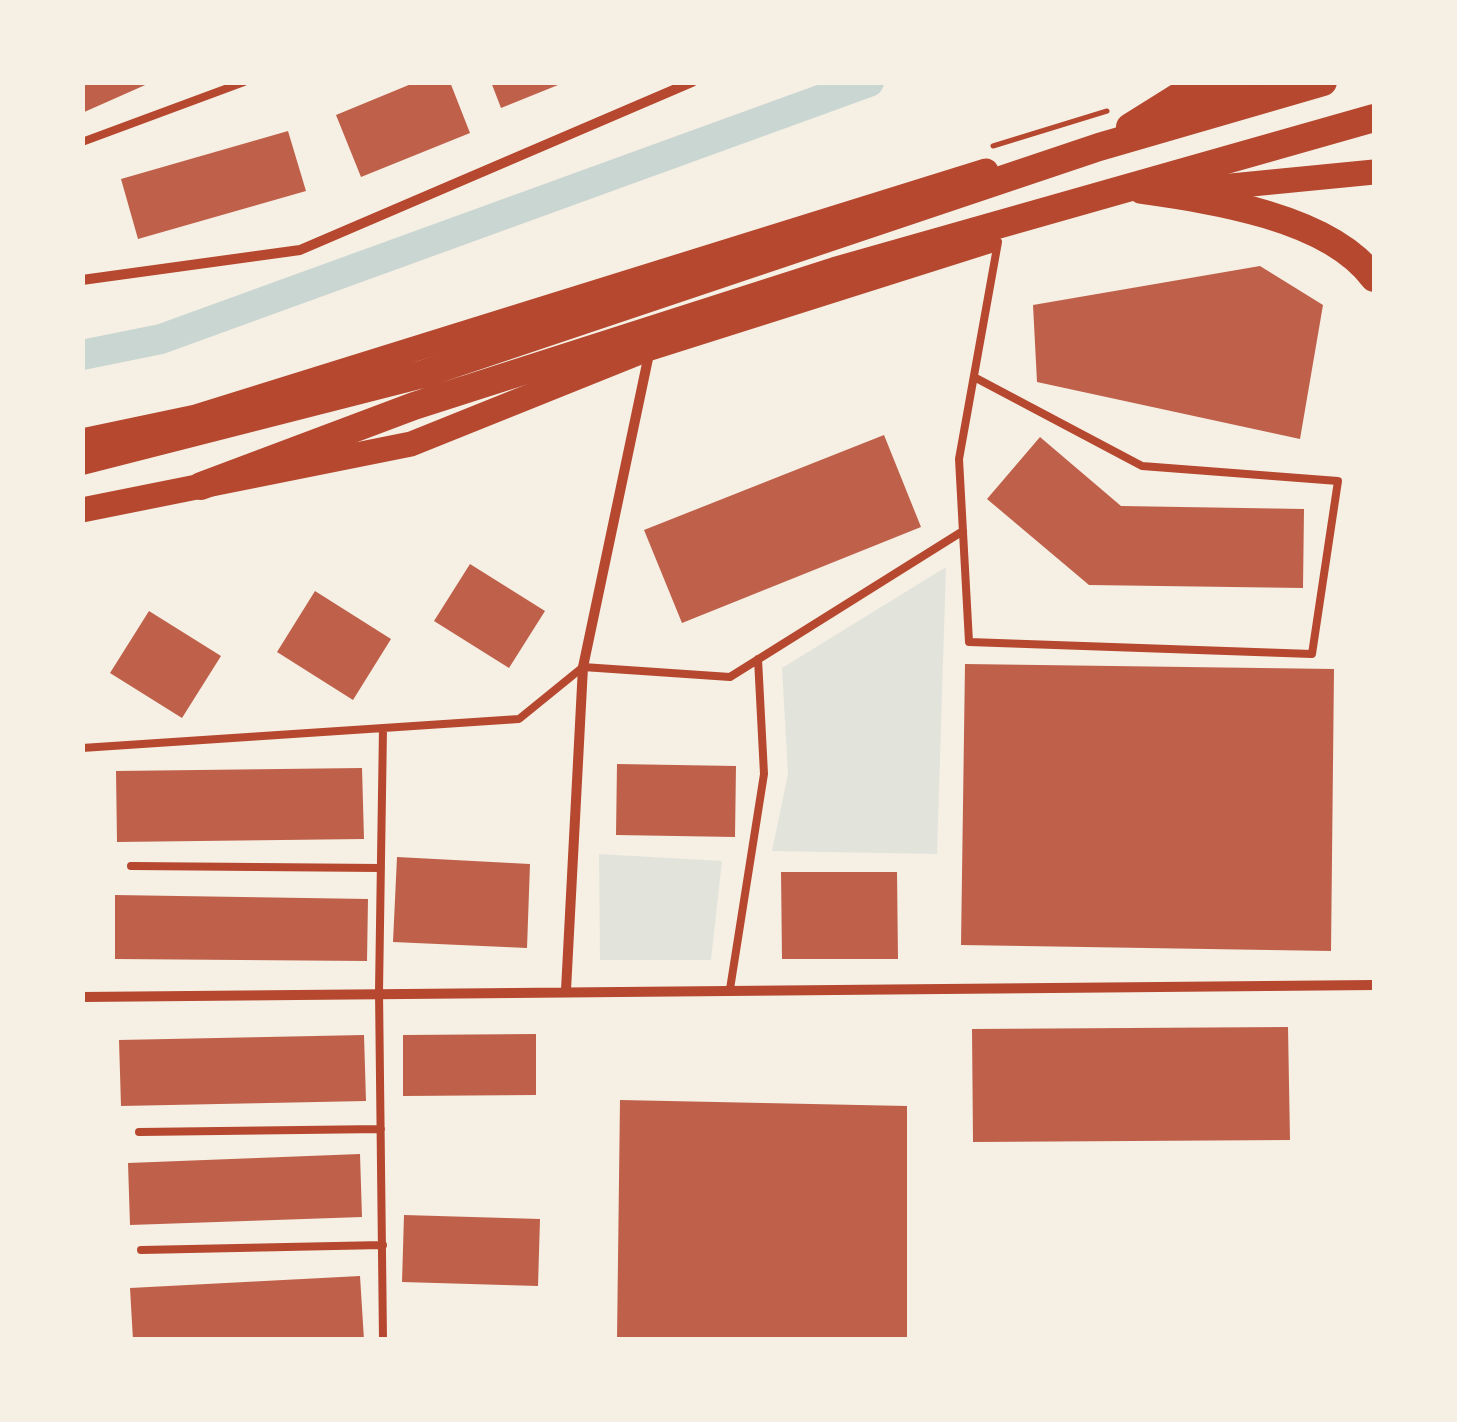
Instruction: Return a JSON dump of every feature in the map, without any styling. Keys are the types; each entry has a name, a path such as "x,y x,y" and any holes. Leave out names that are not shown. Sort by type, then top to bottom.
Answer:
{"highway":[{"path":"1099,147 1202,82"},
{"path":"82,461 423,374 1099,147 1323,82"},
{"path":"201,486 487,382 835,271 1369,118"},
{"path":"1131,188 1229,202 1307,228 1374,278"}],"main road":[{"path":"82,442 196,417 347,371 780,238 1254,83"},
{"path":"82,510 411,444 650,348 1128,196 1374,172"}],"street":[{"path":"82,280 300,250 692,82"},
{"path":"566,990 583,667 650,348"},
{"path":"82,998 566,990 1374,985"}],"lane":[{"path":"82,142 244,82"},
{"path":"974,377 1142,466 1338,481 1312,654 969,642 959,459 999,238"},
{"path":"82,748 519,719 583,667 730,677 963,530"},
{"path":"730,990 764,774 758,659"},
{"path":"383,728 379,992 383,1340"},
{"path":"132,866 381,868"},
{"path":"139,1132 381,1129"},
{"path":"141,1250 383,1245"}],"shaded area":[{"path":"946,567 937,854 772,851 788,774 782,668"},
{"path":"599,854 722,861 711,960 600,960"}],"building":[{"path":"82,82 152,82 82,113"},
{"path":"416,82 450,82 470,133 361,177 336,115"},
{"path":"491,82 563,82 563,83 501,108"},
{"path":"288,131 306,191 138,239 121,179"},
{"path":"1260,266 1323,305 1300,439 1037,382 1033,305"},
{"path":"884,435 921,527 682,623 644,530"},
{"path":"1040,437 1121,506 1304,509 1303,588 1089,585 987,499"},
{"path":"470,564 545,611 509,668 434,621"},
{"path":"315,591 391,639 353,700 277,652"},
{"path":"149,611 221,656 182,718 110,673"},
{"path":"965,664 1334,669 1331,951 961,945"},
{"path":"617,764 736,766 735,837 616,835"},
{"path":"362,768 364,839 117,842 116,771"},
{"path":"397,857 530,864 527,948 393,942"},
{"path":"781,872 897,872 898,959 782,959"},
{"path":"115,895 368,899 367,961 115,959"},
{"path":"1288,1027 1290,1140 973,1142 972,1029"},
{"path":"536,1034 536,1095 403,1096 403,1035"},
{"path":"364,1035 366,1101 121,1106 119,1040"},
{"path":"620,1100 907,1106 907,1340 617,1340"},
{"path":"360,1154 362,1217 130,1225 128,1163"},
{"path":"404,1215 540,1219 538,1286 402,1282"},
{"path":"360,1276 364,1340 133,1340 130,1288"}],"waterway":[{"path":"82,355 161,339 869,82"}]}
